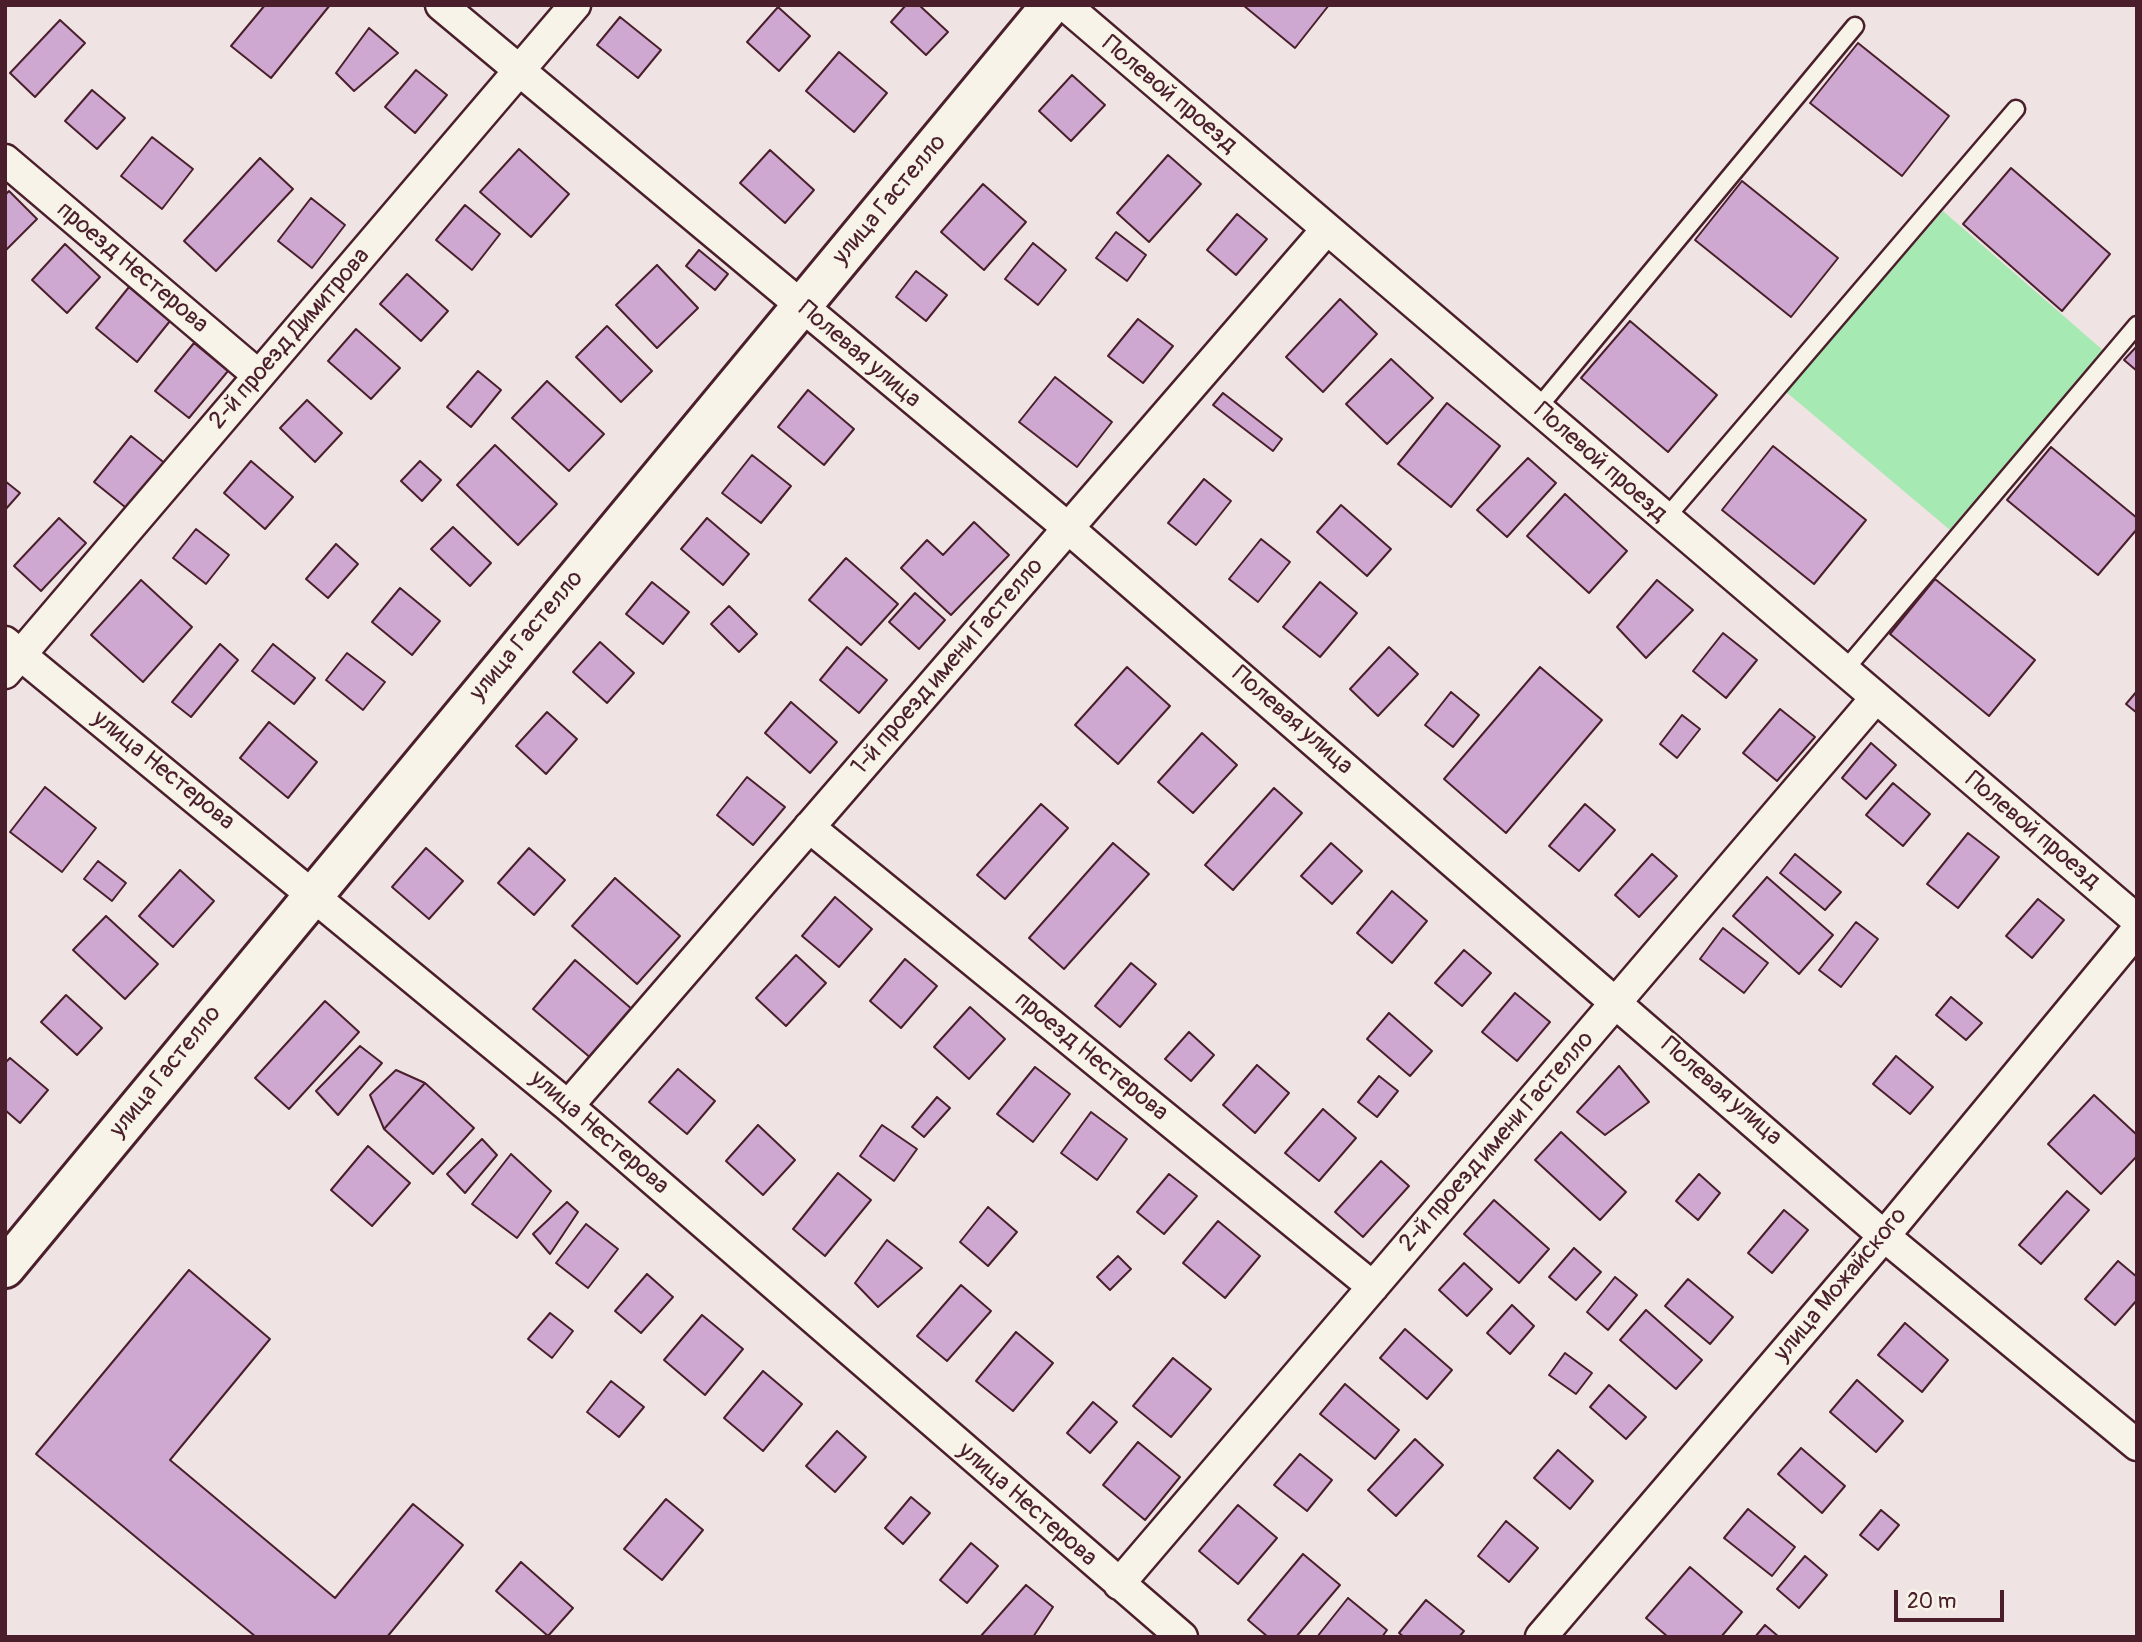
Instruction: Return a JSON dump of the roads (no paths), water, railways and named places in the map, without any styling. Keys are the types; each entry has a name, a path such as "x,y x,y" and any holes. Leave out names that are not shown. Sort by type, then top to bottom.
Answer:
{"street":[{"name":"Полевая улица","path":"441,5 1068,528 1617,1001 1884,1236 2137,1445"},
{"name":"2-й проезд Димитрова","path":"10,657 258,375 575,5"},
{"name":"улица Гастелло","path":"5,1268 1051,5"},
{"name":"Полевой проезд","path":"1065,5 1843,672 2137,920"},
{"name":"проезд Нестерова","path":"5,160 258,375"},
{"name":"1-й проезд имени Гастелло","path":"568,1106 1326,229"},
{"name":"улица Нестерова","path":"10,657 313,893 568,1106 1182,1637"},
{"name":"2-й проезд имени Гастелло","path":"1119,1584 1875,699"},
{"name":"проезд Нестерова","path":"809,827 1373,1287"},
{"name":"улица Можайского","path":"1541,1637 1884,1236 2137,929"}],"lane":[{"path":"1537,409 1855,26"},
{"path":"1665,519 2015,109"},
{"path":"1843,672 2137,326"}]}
